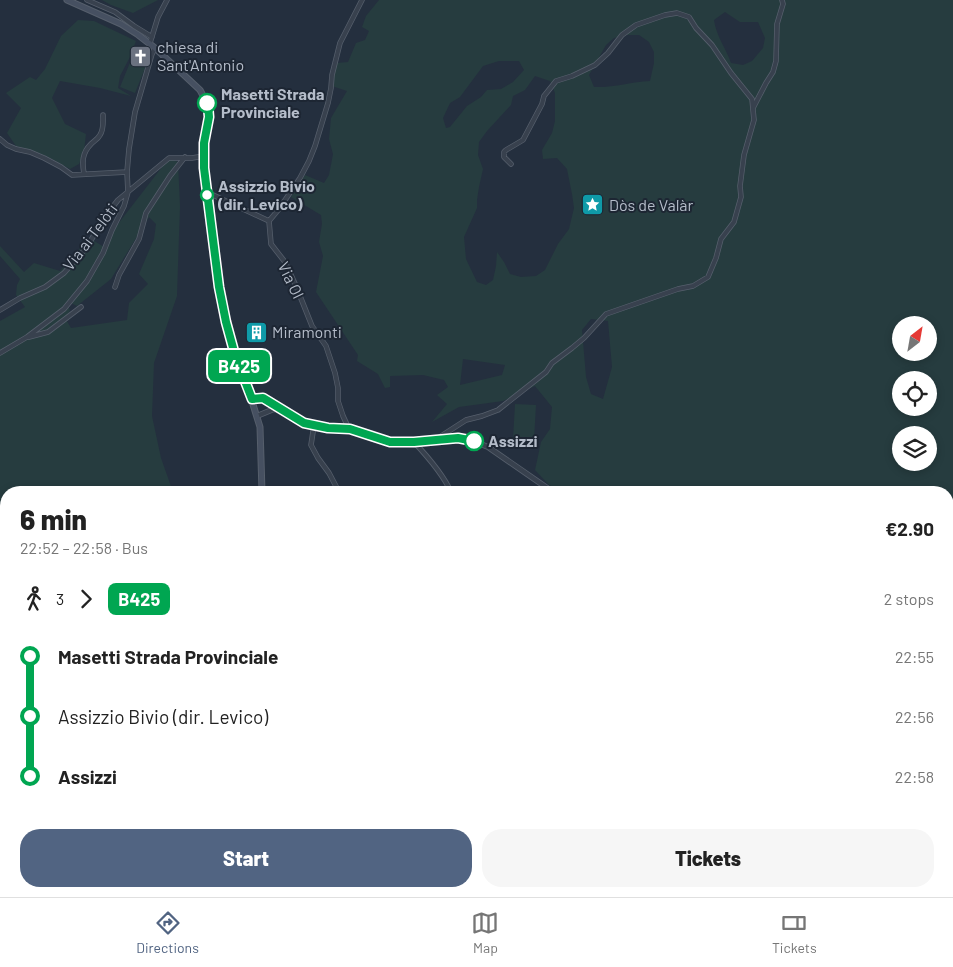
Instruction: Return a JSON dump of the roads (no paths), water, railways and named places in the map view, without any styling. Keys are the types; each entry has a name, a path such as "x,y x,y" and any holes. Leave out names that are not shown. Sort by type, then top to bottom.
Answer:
{"main road":[{"path":"67,0 120,24 150,43 200,90 208,105 209,117 204,143 204,156 219,287 235,355 252,399 260,427 262,486"}],"street":[{"path":"87,0 115,12 152,37"},
{"path":"150,43 158,17 167,0"},
{"path":"207,194 269,221 279,209 300,178 315,146 332,88 332,75 340,43 362,0"},
{"path":"753,108 775,66 777,24 783,4 782,0"},
{"path":"436,440 466,420 498,410 546,372 552,363 584,338 606,314 678,289 693,286 708,277 721,239 734,222 741,197 740,186 744,155 754,120 752,99 689,17 677,13 665,15 636,25 622,36 595,65 556,81 544,96 542,104 523,140 504,152 504,157 512,164"},
{"path":"0,353 27,337 64,309 87,281 103,253 124,206 128,192 129,149 135,112 155,48"},
{"path":"84,174 82,162 84,154 89,146 99,137 103,129 103,115"},
{"path":"0,139 16,149 44,158 72,175 127,172"},
{"name":"Via ai Telòti","path":"0,310 44,287 64,273 87,247 104,218 118,200 169,158 204,156"},
{"path":"115,287 119,275 139,239 146,213 170,176 185,158"},
{"name":"Via Ol","path":"269,221 271,244 285,262 312,326 326,346 335,373 338,401 350,429"},
{"path":"27,337 48,332 81,307"},
{"path":"252,399 263,398 299,420 314,425 350,429 390,442 458,438 471,440 488,447 545,486"},
{"path":"257,416 274,410 283,410"},
{"path":"314,425 311,445 336,486"},
{"path":"414,442 448,486"}],"place":[{"name":"chiesa di Sant'Antonio","path":"141,56"},
{"name":"Masetti Strada Provinciale","path":"207,103"},
{"name":"Assizzio Bivio (dir. Levico)","path":"207,195"},
{"name":"Dòs de Valàr","path":"593,205"},
{"name":"Miramonti","path":"256,332"},
{"name":"Assizzi","path":"474,441"}]}
